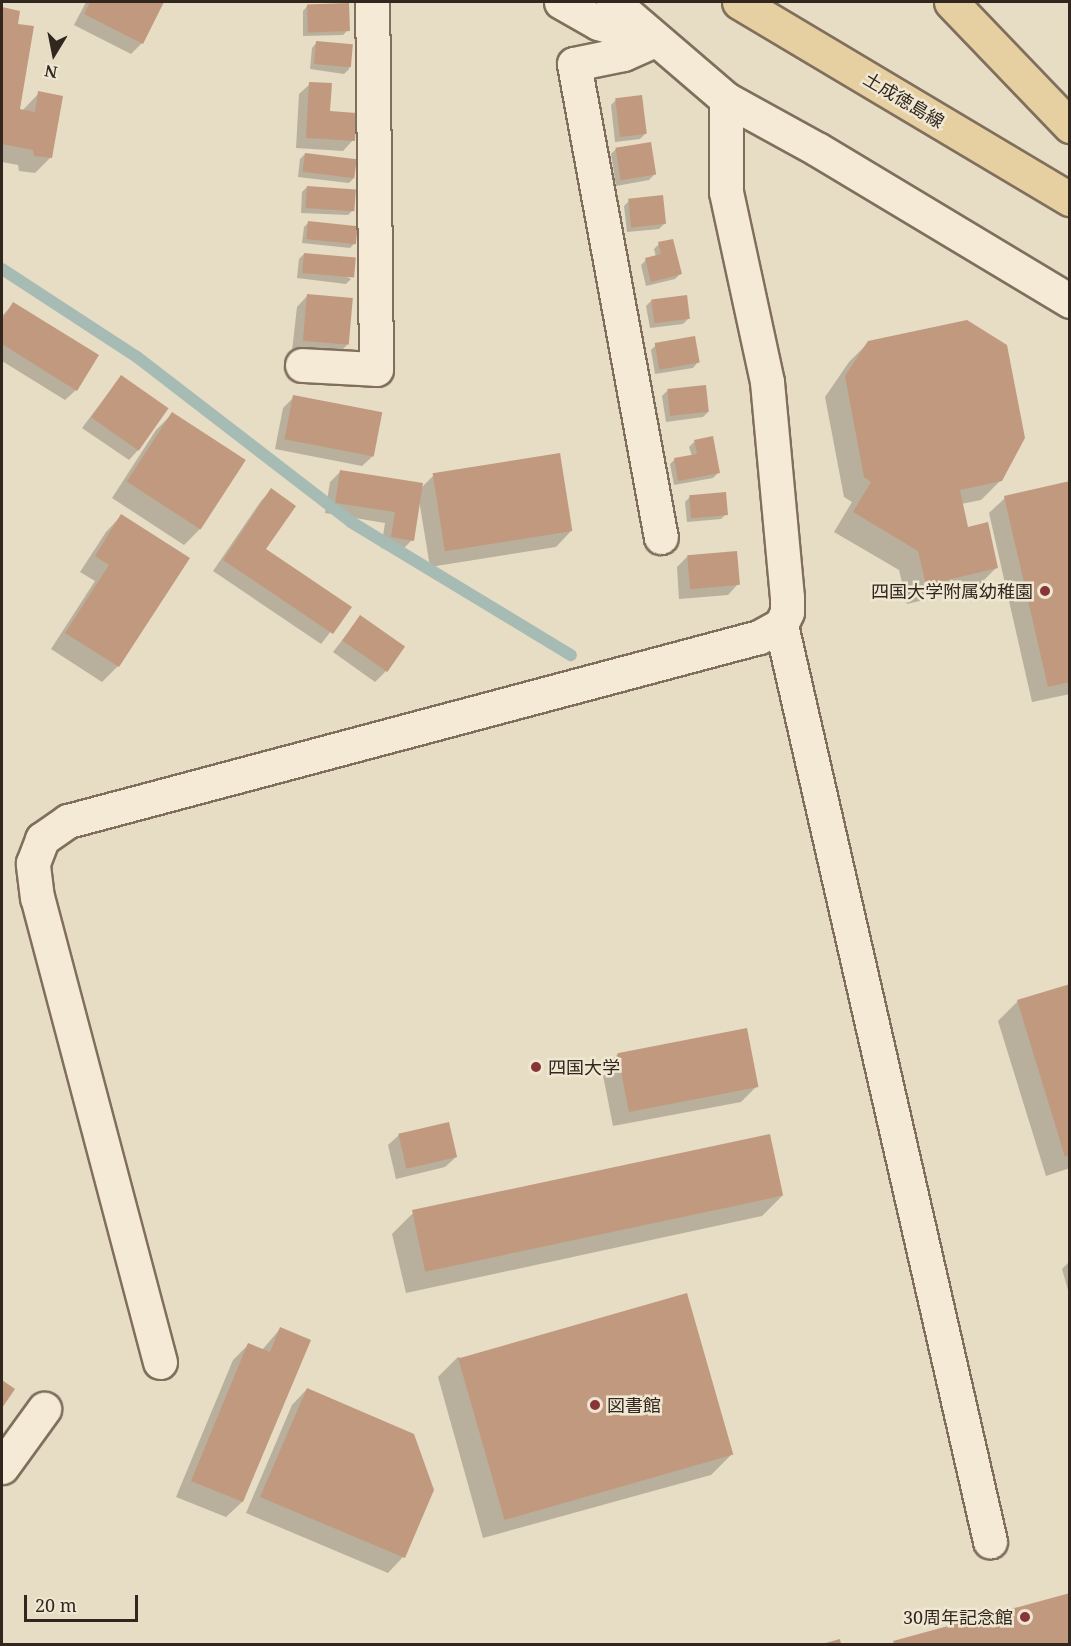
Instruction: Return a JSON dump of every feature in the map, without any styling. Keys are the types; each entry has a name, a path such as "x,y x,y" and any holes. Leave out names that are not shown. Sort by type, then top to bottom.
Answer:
{"main road":[{"name":"土成徳島線","path":"739,2 1070,199"},
{"path":"951,2 1070,126"}],"street":[{"path":"302,365 376,369 372,2"},
{"path":"561,2 598,23 655,40"},
{"path":"613,2 726,99 817,149 1070,301"},
{"path":"655,40 623,54 574,64 661,537"},
{"path":"160,1362 37,898 33,863 42,839 68,821 759,637 781,625 787,612 787,597 766,382 726,192 726,99"},
{"path":"781,625 990,1541"},
{"path":"2,1467 44,1409"}],"building":[{"path":"90,2 164,2 143,44 84,14"},
{"path":"349,3 350,31 308,32 307,4"},
{"path":"2,7 20,11 18,24 34,26 20,109 35,112 38,91 63,96 52,158 34,156 33,150 2,144"},
{"path":"316,41 353,44 351,67 314,64"},
{"path":"309,82 332,83 330,111 356,113 355,141 306,138"},
{"path":"642,95 647,134 620,137 615,98"},
{"path":"651,142 656,175 621,180 615,148"},
{"path":"305,153 357,159 354,178 303,172"},
{"path":"307,186 356,189 354,211 305,208"},
{"path":"663,195 666,224 631,227 628,199"},
{"path":"308,221 358,226 356,244 306,239"},
{"path":"673,239 682,274 651,282 645,258 661,254 658,242"},
{"path":"304,253 356,258 354,277 302,273"},
{"path":"307,294 353,298 349,345 303,341"},
{"path":"687,295 690,319 654,323 651,299"},
{"path":"13,302 99,355 77,391 2,344 2,320"},
{"path":"967,320 1007,345 1025,438 1002,481 960,490 968,527 988,522 998,568 926,585 918,551 853,512 871,482 864,477 845,376 868,341"},
{"path":"695,336 700,363 659,370 655,343"},
{"path":"121,375 169,408 139,451 91,418"},
{"path":"706,385 709,412 670,416 667,389"},
{"path":"293,395 382,412 374,457 284,439"},
{"path":"172,412 246,460 201,530 127,482"},
{"path":"713,436 720,473 678,481 674,458 697,454 694,440"},
{"path":"560,453 572,531 445,551 433,473"},
{"path":"340,470 423,483 414,541 391,537 395,512 335,503"},
{"name":"四国大学附属幼稚園","path":"1070,481 1070,682 1048,687 1004,496"},
{"path":"271,488 296,506 266,549 352,607 333,634 223,560"},
{"path":"726,492 728,515 691,518 689,495"},
{"path":"121,514 190,558 119,667 65,633 109,565 95,556"},
{"path":"737,551 740,585 690,589 687,555"},
{"path":"360,615 405,647 387,672 342,640"},
{"path":"1070,984 1070,1155 1065,1157 1017,1000"},
{"path":"747,1028 758,1087 629,1112 617,1053"},
{"path":"449,1122 457,1157 406,1169 398,1134"},
{"path":"770,1134 783,1196 425,1272 412,1210"},
{"name":"図書館","path":"687,1293 733,1454 505,1520 458,1359"},
{"path":"280,1327 311,1340 243,1502 191,1481 248,1343 270,1352"},
{"path":"2,1380 15,1389 2,1408"},
{"path":"307,1388 414,1434 434,1490 405,1558 260,1497"},
{"name":"30周年記念館","path":"1070,1593 1070,1644 894,1644 893,1641"},
{"path":"840,1639 841,1644 822,1644"}],"waterway":[{"path":"2,269 137,357 351,522 571,655"}],"place":[{"name":"四国大学附属幼稚園","path":"1045,591"},
{"name":"四国大学","path":"536,1067"},
{"name":"図書館","path":"595,1405"},
{"name":"30周年記念館","path":"1025,1617"}]}
